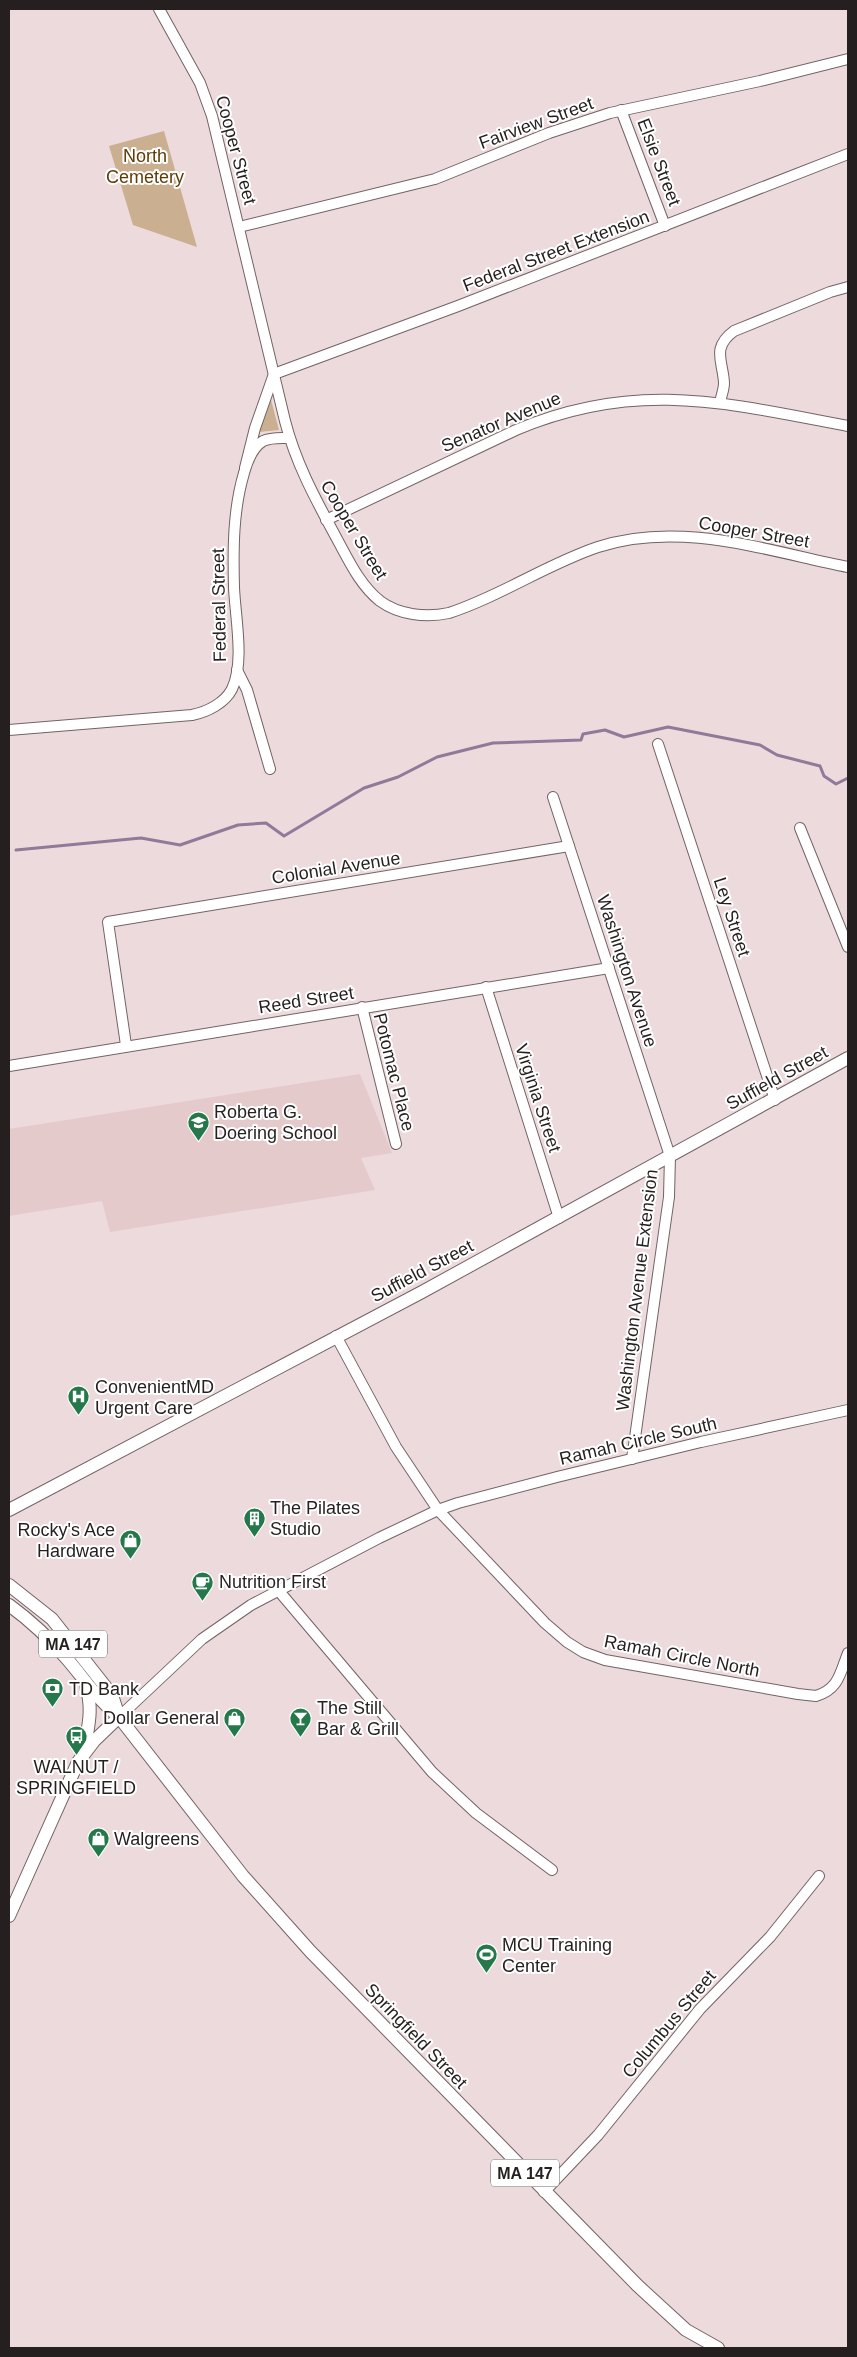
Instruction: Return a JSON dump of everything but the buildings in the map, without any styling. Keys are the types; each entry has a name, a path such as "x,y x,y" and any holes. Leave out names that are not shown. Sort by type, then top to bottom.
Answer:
{"main road":[{"name":"Suffield Street","path":"9,1510 558,1218 848,1058"},
{"name":"Springfield Street","path":"9,1585 52,1619 112,1695 119,1717"},
{"name":"Springfield Street","path":"9,1605 34,1622 69,1661 101,1702 119,1717 231,1862 284,1924 544,2192 669,2316 686,2330 718,2348"},
{"path":"84,1681 91,1704 84,1753"},
{"path":"9,1916 84,1753 105,1729 119,1717"}],"street":[{"name":"Cooper Street","path":"159,9 195,74 206,99 217,134 289,438 306,481 326,520 352,566 371,592 391,607 419,615 438,615 458,610 588,550 643,537 680,536 709,539 848,567"},
{"name":"Fairview Street","path":"239,227 423,183 557,130 621,110 760,82 848,59"},
{"name":"Elsie Street","path":"621,110 665,226"},
{"name":"Federal Street Extension","path":"274,374 458,306 848,154"},
{"path":"720,403 724,384 719,354 731,332 830,292 848,287"},
{"name":"Federal Street","path":"9,730 201,713 212,708 233,687 237,670 234,533 254,428 274,374"},
{"name":"Senator Avenue","path":"326,520 500,437 561,413 600,404 639,399 673,399 720,403 848,426"},
{"name":"Federal Street","path":"246,468 254,450 262,441 274,438 289,438"},
{"path":"237,670 247,690 270,769"},
{"name":"Ley Street","path":"658,744 774,1100"},
{"name":"Washington Avenue","path":"553,796 670,1156"},
{"path":"800,828 848,947"},
{"name":"Colonial Avenue","path":"126,1045 108,922 569,846"},
{"name":"Reed Street","path":"9,1066 126,1045 609,968"},
{"name":"Virginia Street","path":"486,988 558,1218"},
{"name":"Potomac Place","path":"362,1007 396,1144"},
{"name":"Washington Avenue Extension","path":"632,1459 669,1197 670,1156"},
{"name":"Ramah Circle North","path":"336,1336 396,1447 438,1510 545,1623 583,1652 604,1660 656,1670 816,1696 828,1692 837,1682 848,1653"},
{"name":"Ramah Circle South","path":"119,1717 202,1639 251,1605 438,1510 458,1502 632,1459 848,1410"},
{"path":"278,1590 432,1772 476,1813 552,1870"},
{"name":"Columbus Street","path":"544,2192 598,2135 700,2009 770,1937 819,1876"}],"shaded area":[{"name":"Roberta G. Doering School","path":"360,1074 392,1153 361,1158 375,1190 110,1232 102,1201 9,1216 9,1129"}],"green space":[{"name":"North Cemetery","path":"164,131 197,247 133,225 109,146"},
{"path":"270,396 279,430 259,432"}],"waterway":[{"path":"16,850 141,838 180,845 238,825 266,823 284,836 364,788 398,777 437,757 493,743 581,740 583,734 605,730 624,737 668,727 760,745 777,755 820,766 824,776 836,784 848,778"}],"place":[{"name":"Roberta G. Doering School","path":"198,1141"},
{"name":"ConvenientMD Urgent Care","path":"79,1416"},
{"name":"The Pilates Studio","path":"254,1537"},
{"name":"Rocky's Ace Hardware","path":"131,1559"},
{"name":"Nutrition First","path":"203,1601"},
{"name":"TD Bank","path":"53,1708"},
{"name":"Dollar General","path":"235,1737"},
{"name":"The Still Bar & Grill","path":"301,1737"},
{"name":"WALNUT / SPRINGFIELD","path":"76,1756"},
{"name":"Walgreens","path":"98,1858"},
{"name":"MCU Training Center","path":"486,1974"}]}
